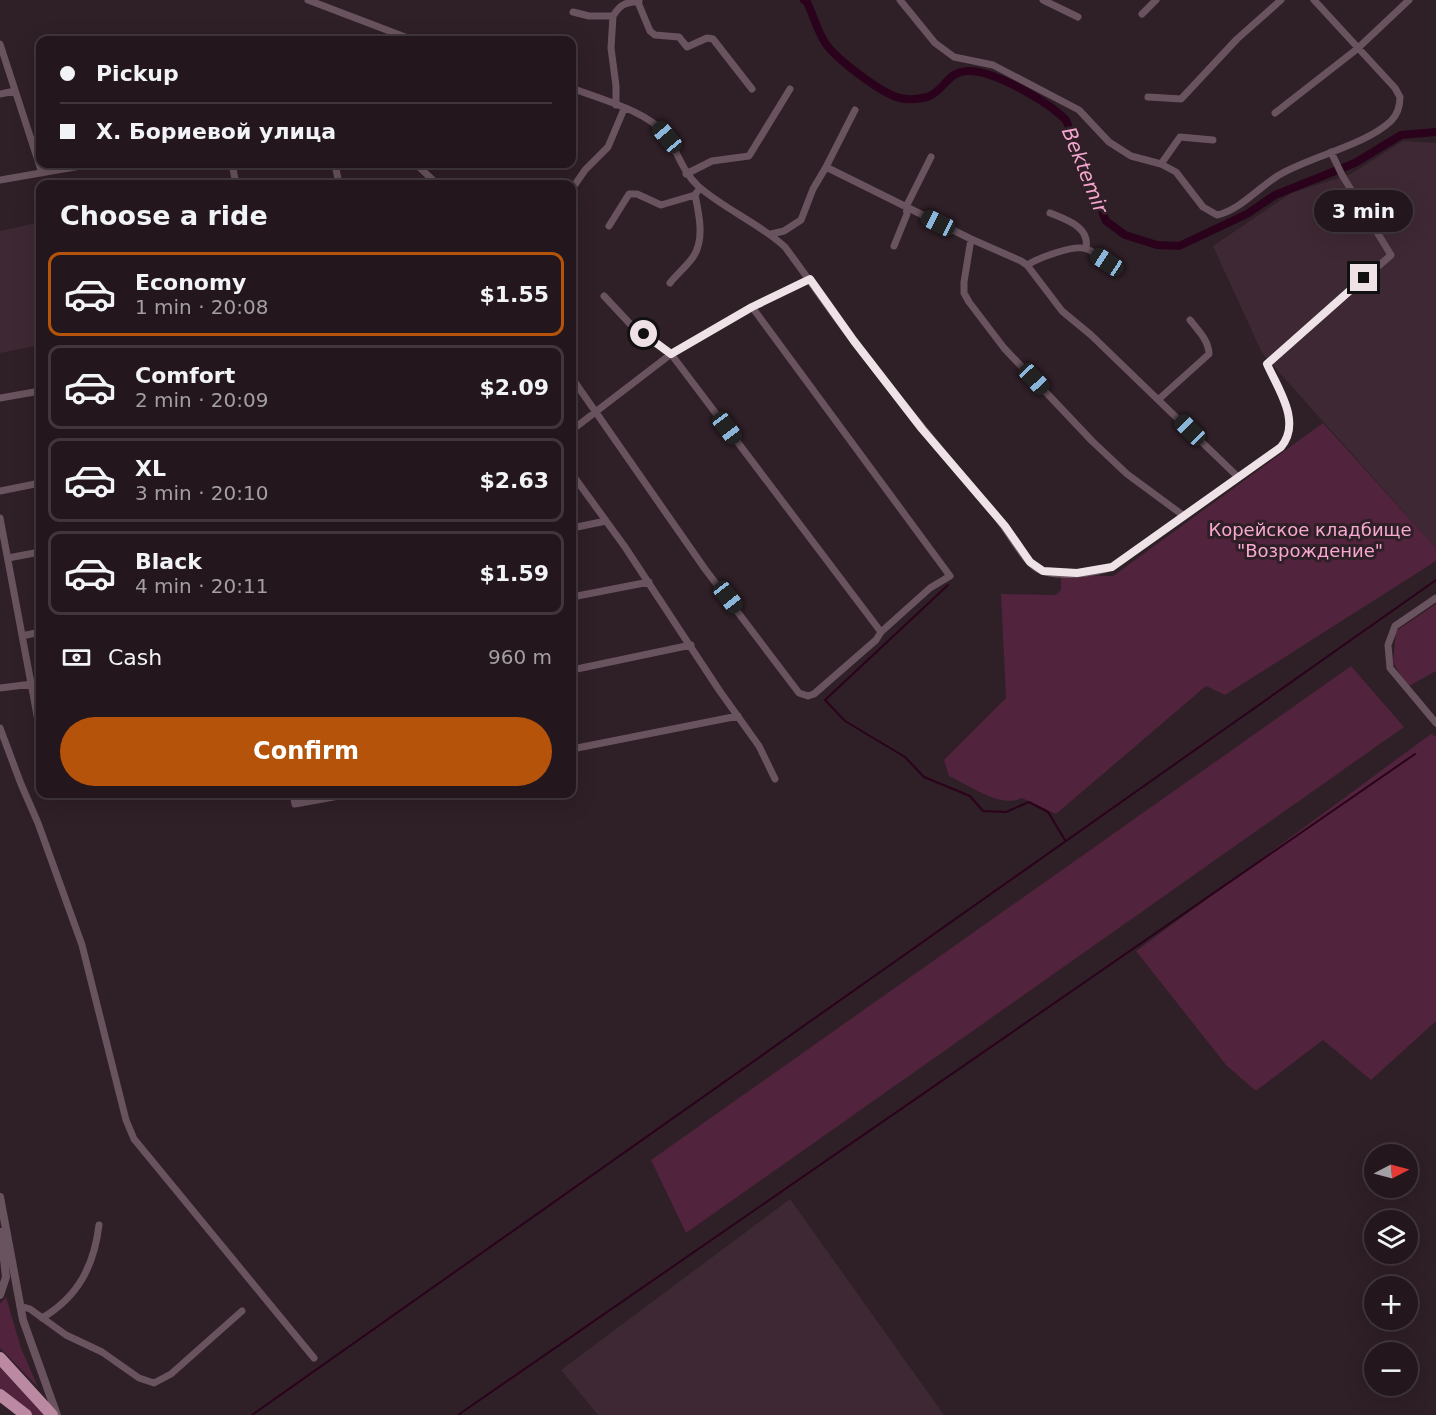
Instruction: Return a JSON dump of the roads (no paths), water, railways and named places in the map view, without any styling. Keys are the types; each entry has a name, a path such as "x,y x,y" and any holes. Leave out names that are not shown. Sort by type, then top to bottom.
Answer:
{"highway":[{"path":"0,1358 55,1415"},
{"path":"0,1395 26,1415"},
{"path":"0,1402 14,1415"}],"street":[{"path":"308,0 402,36"},
{"path":"900,0 935,43 954,57 993,65 1079,110 1109,142 1131,156 1161,164 1176,172 1203,207 1217,215 1244,200 1279,175 1374,132 1390,122 1397,114 1400,97 1314,0"},
{"path":"1043,0 1078,16"},
{"path":"1142,14 1156,0"},
{"path":"1148,97 1181,99 1237,39 1281,0"},
{"path":"1275,113 1357,49 1409,0"},
{"path":"616,105 611,48 613,16 619,6 627,2 639,1 647,27 655,35 679,37 687,47 707,38 713,39 752,89"},
{"path":"573,12 589,16 613,16"},
{"path":"0,44 36,155"},
{"path":"686,174 712,161 749,156 790,89"},
{"path":"576,90 616,105 658,127 667,137 686,174 699,187 771,234 785,247 875,368 1005,526 1035,568 1056,573 1104,570 1119,563 1281,447 1288,438 1290,417 1267,364 1391,255 1342,175 1331,152"},
{"path":"0,94 15,91"},
{"path":"576,183 585,170 608,147 624,109"},
{"path":"771,234 784,231 801,220 813,189 855,111"},
{"path":"1161,164 1180,137 1213,140"},
{"path":"894,246 907,214 906,207 931,157"},
{"path":"826,167 1027,265 1062,311 1159,399 1238,477"},
{"path":"40,168 42,173"},
{"path":"0,180 70,168"},
{"path":"420,168 433,180"},
{"path":"670,283 692,259 697,249 700,234 695,195 699,187"},
{"path":"609,226 629,194 636,194 661,205 695,195"},
{"path":"1050,213 1084,231 1088,239 1086,248"},
{"path":"971,239 965,269 964,293 983,320 1005,348 1092,441 1127,474 1184,516"},
{"path":"1027,265 1037,259 1086,248 1107,262"},
{"path":"576,427 671,354 752,307 810,279"},
{"path":"604,296 633,327 671,354 881,632"},
{"path":"576,384 705,569 799,693 808,696 814,694 876,640 881,632 930,588 950,576 752,307"},
{"path":"1159,399 1209,354 1202,335 1190,320"},
{"path":"0,398 36,392"},
{"path":"576,480 649,582 759,746 775,779"},
{"path":"0,490 36,484"},
{"path":"0,518 22,636 36,696"},
{"path":"576,527 606,521"},
{"path":"8,558 36,553"},
{"path":"576,596 649,582"},
{"path":"1436,598 1395,626 1388,645 1390,668 1436,723"},
{"path":"22,636 36,633"},
{"path":"576,669 691,645"},
{"path":"0,688 32,684"},
{"path":"576,748 738,716"},
{"path":"0,728 38,823 82,945 126,1120 134,1139 314,1358"},
{"path":"294,798 296,804 328,798"},
{"path":"0,1197 26,1334 55,1415"},
{"path":"42,1318 57,1309 72,1295 84,1276 97,1246 99,1225"},
{"path":"0,1229 6,1278 0,1294"},
{"path":"20,1306 30,1309 66,1335 102,1352 140,1378 154,1383 171,1374 242,1311"}],"waterway":[{"name":"Bektemir","path":"804,0 829,48 859,74 892,95 907,99 927,97 938,91 950,78 968,71 979,72 1006,81 1047,105 1066,120 1106,221 1125,235 1157,245 1179,246 1247,214 1275,195 1355,163 1401,135 1436,132"},
{"path":"252,1415 1436,580"},
{"path":"948,585 825,700 845,721 905,757 924,777 970,796 983,811 1006,812 1029,802 1048,812 1065,840"},
{"path":"458,1415 1415,754"}],"park label":[{"name":"Корейское кладбище \"Возрождение\"","path":"1310,539"}]}
